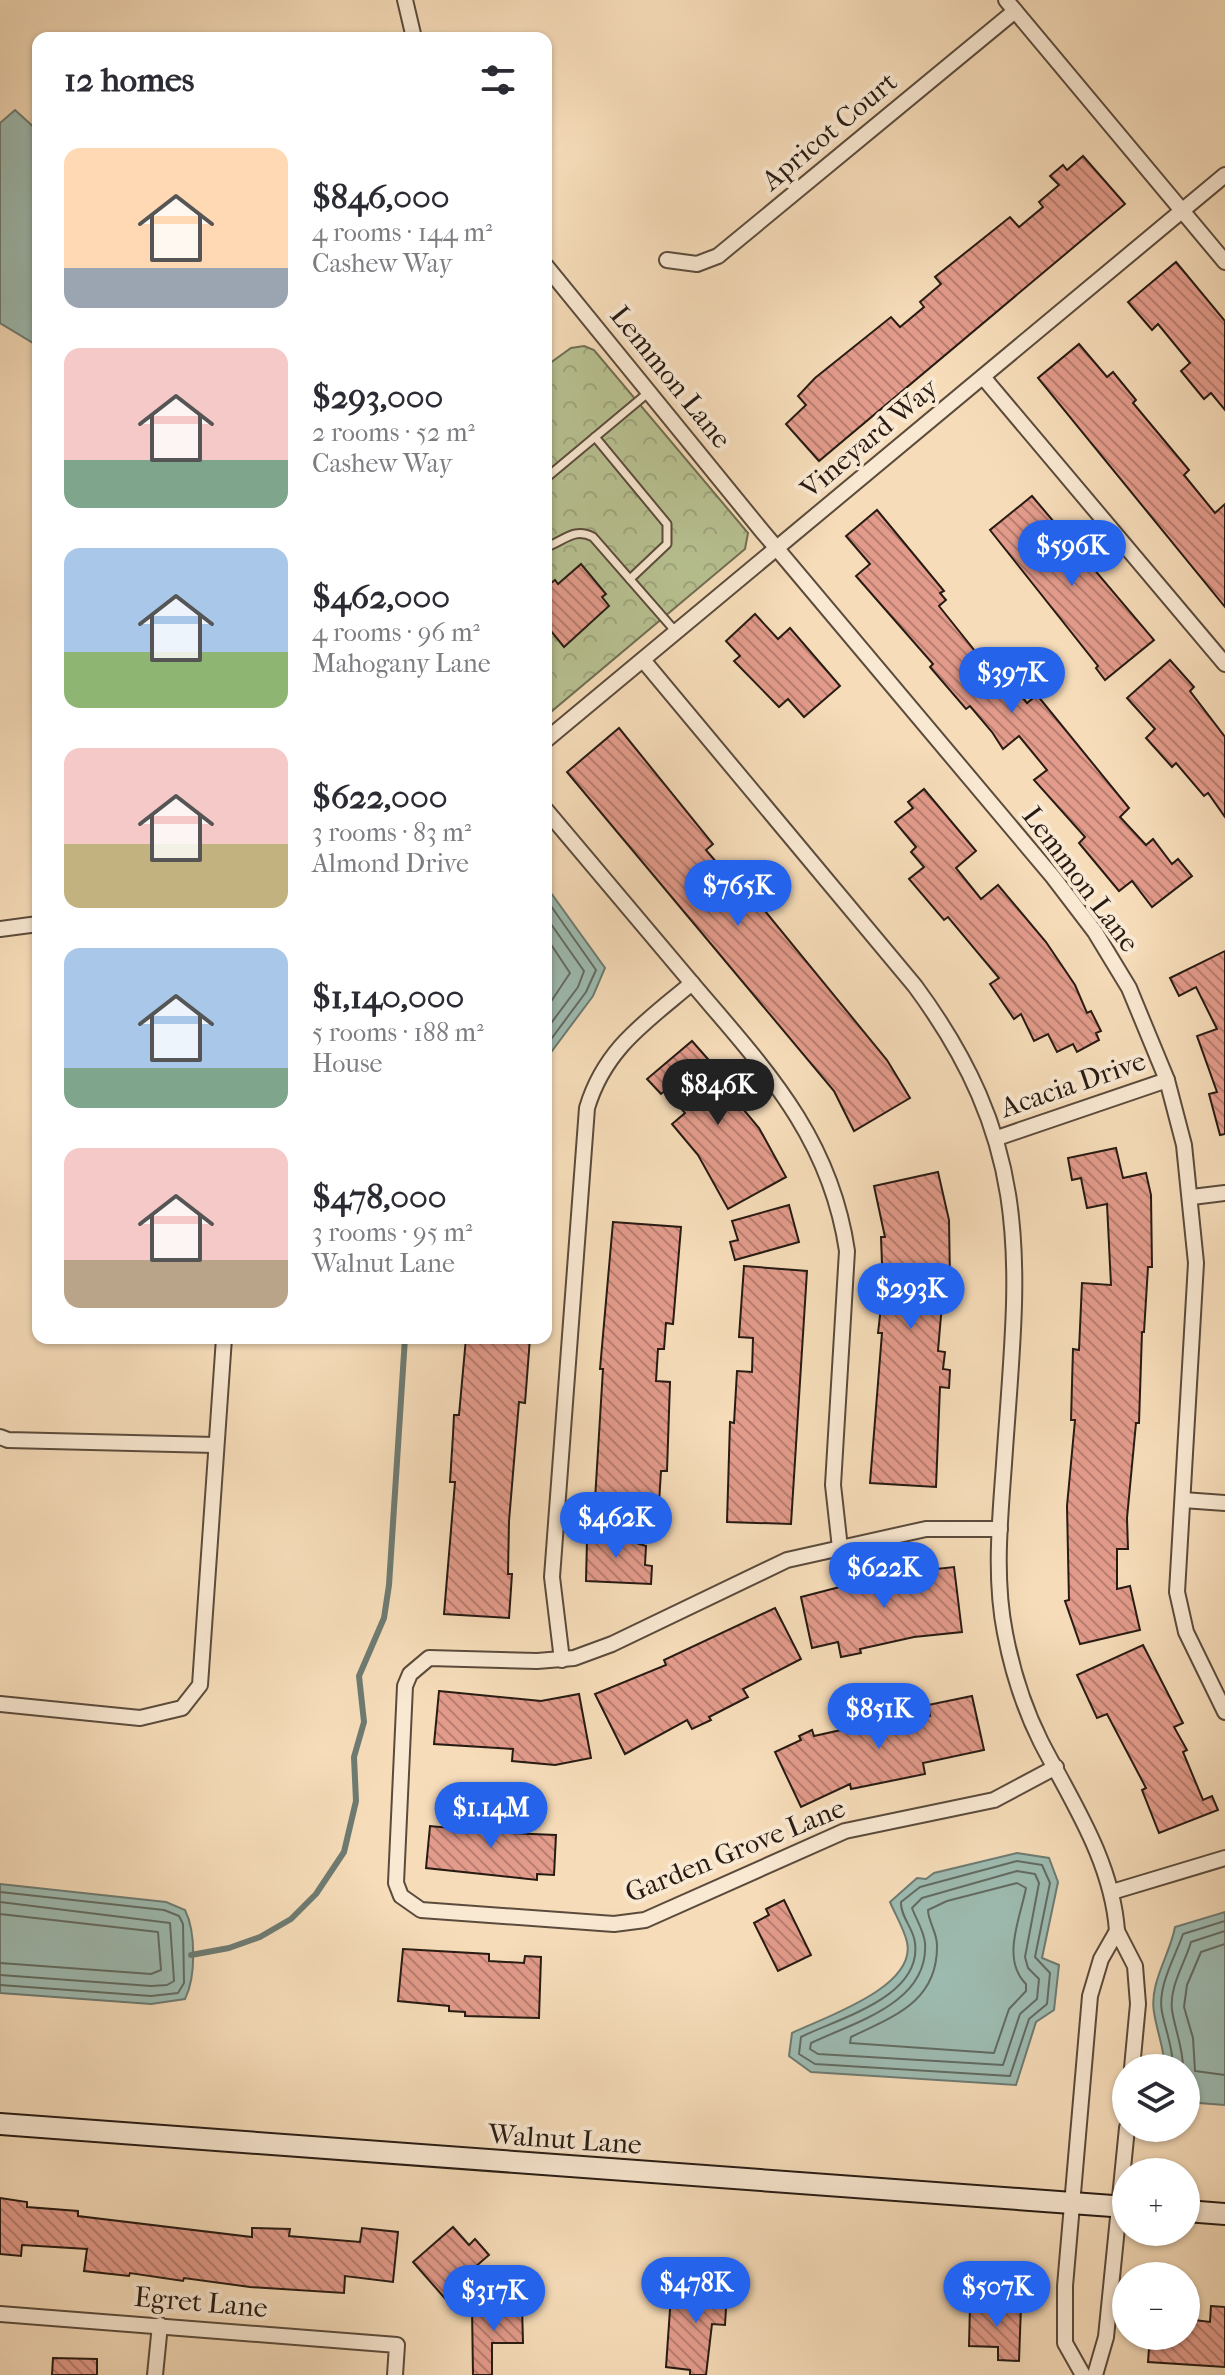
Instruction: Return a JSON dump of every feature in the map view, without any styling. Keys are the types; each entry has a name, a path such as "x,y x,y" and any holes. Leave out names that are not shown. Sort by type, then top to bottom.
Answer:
{"main road":[{"name":"Walnut Lane","path":"0,2124 1112,2205"},
{"path":"1200,2212 1225,2214"}],"street":[{"path":"405,0 413,32"},
{"path":"1010,6 1225,262"},
{"name":"Apricot Court","path":"667,260 697,264 718,256 1010,6"},
{"name":"Vineyard Way","path":"552,735 1225,175"},
{"name":"Lemmon Lane","path":"552,273 777,549 1053,877 1095,932 1129,988 1167,1080 1184,1145 1192,1197 1196,1263 1177,1592 1186,1632 1225,1712"},
{"path":"983,377 1225,664"},
{"path":"643,660 915,986 970,1072 997,1138 1013,1212 1017,1276 1000,1529 1001,1610 1011,1661 1029,1717 1078,1808 1112,1892 1117,1931 1135,1966 1138,2004 1133,2054"},
{"path":"552,817 769,1074 807,1127 822,1157 843,1222 848,1278 833,1504 840,1548"},
{"path":"0,929 32,925"},
{"path":"692,983 607,1059 595,1081 587,1108 552,1577 562,1660 612,1644 787,1560 926,1529 1000,1529"},
{"name":"Acacia Drive","path":"997,1138 1167,1080"},
{"path":"1192,1197 1225,1193"},
{"path":"0,1704 140,1718 182,1708 200,1685 223,1344"},
{"path":"0,1437 215,1445"},
{"path":"1183,1500 1225,1503"},
{"name":"Garden Grove Lane","path":"562,1660 440,1656 417,1665 405,1686 394,1870 401,1896 410,1904 421,1910 614,1924 659,1916 845,1831 994,1800 1056,1767"},
{"path":"1112,1892 1225,1858"},
{"path":"1083,2375 1065,2343 1065,2286 1075,2203 1090,1996 1101,1959 1117,1931"},
{"path":"1095,2375 1106,2337 1118,2246"},
{"name":"Egret Lane","path":"0,2314 397,2345 395,2375"},
{"path":"155,2375 160,2325"}],"lane":[{"path":"552,473 650,391"},
{"path":"595,437 667,524 667,544 630,579"},
{"path":"552,544 573,533 584,532 593,537 676,633"}],"green space":[{"path":"584,346 594,350 748,533 745,549 552,711 552,362 571,348"}],"water":[{"path":"15,110 32,126 32,342 0,323 0,123"},
{"path":"552,894 605,968 593,996 552,1051"},
{"path":"1017,1853 1049,1858 1058,1882 1042,1958 1059,1965 1054,2010 1036,2022 1016,2085 811,2072 789,2056 792,2033 866,1998 898,1973 906,1958 907,1942 890,1902 917,1878 926,1879 934,1873"},
{"path":"0,1884 166,1902 185,1910 193,1954 191,1979 185,1999 151,2004 0,1993"},
{"path":"1225,1912 1225,2105 1200,2103 1200,2054 1163,2054 1154,2012 1154,1990 1175,1927"}],"building":[{"path":"1083,156 1125,204 819,461 786,424 806,405 798,396 815,378 891,317 900,327 924,307 920,302 941,284 935,277 1010,217 1019,227 1043,207 1039,202 1059,185 1050,176 1063,165 1067,170"},
{"path":"1176,262 1225,321 1225,410 1211,393 1204,399 1181,371 1190,363 1158,324 1152,330 1128,302"},
{"path":"1079,344 1107,377 1113,372 1136,400 1133,403 1189,470 1184,475 1215,513 1225,504 1225,607 1038,378"},
{"path":"1032,496 1154,640 1105,680 1096,668 1098,666 990,530"},
{"path":"877,510 944,591 940,593 946,600 939,606 1007,691 1013,686 1027,703 1037,695 1129,808 1120,817 1146,845 1153,839 1172,864 1178,859 1192,876 1152,907 1132,881 1119,891 1079,843 1085,837 1034,780 1047,770 1019,736 1003,749 970,706 966,709 930,667 933,664 856,576 870,564 846,536"},
{"path":"581,564 606,594 602,597 609,606 564,647 552,632 552,582 555,580 558,584"},
{"path":"755,614 778,639 790,628 840,686 804,717 788,699 779,707 734,661 740,656 726,641"},
{"path":"1170,660 1194,687 1190,691 1225,737 1225,817 1208,793 1204,796 1176,763 1172,767 1146,738 1155,729 1127,698"},
{"path":"619,728 713,844 706,850 723,870 719,874 742,901 751,894 887,1060 910,1098 854,1131 834,1091 567,772"},
{"path":"924,789 976,851 956,868 981,899 998,885 1046,942 1075,985 1087,1013 1091,1011 1101,1031 1096,1033 1099,1040 1077,1052 1073,1044 1057,1052 1048,1034 1034,1041 1021,1014 1014,1019 990,984 999,978 948,917 944,920 909,879 924,867 911,852 916,847 895,822 913,808 908,802"},
{"path":"1225,951 1225,1134 1220,1135 1209,1094 1217,1092 1197,1036 1217,1029 1196,987 1179,996 1170,978"},
{"path":"692,1041 722,1075 718,1079 759,1128 786,1177 728,1209 698,1155 672,1124 685,1113 666,1090 661,1094 647,1079"},
{"path":"1116,1148 1123,1178 1146,1173 1151,1195 1152,1267 1148,1267 1142,1332 1139,1423 1136,1423 1127,1518 1128,1549 1117,1549 1117,1589 1130,1586 1140,1630 1080,1644 1065,1601 1069,1600 1067,1506 1075,1420 1071,1420 1073,1349 1079,1350 1082,1283 1111,1285 1107,1204 1087,1208 1081,1178 1072,1180 1068,1158"},
{"path":"938,1172 949,1220 950,1280 944,1280 938,1351 945,1352 943,1369 950,1370 949,1388 940,1387 936,1487 870,1483 882,1333 878,1333 883,1290 881,1237 885,1237 874,1186"},
{"path":"789,1205 799,1242 735,1260 730,1242 738,1240 732,1221"},
{"path":"613,1222 681,1227 673,1324 666,1323 664,1349 658,1349 656,1381 670,1382 667,1471 661,1471 659,1503 665,1504 663,1521 594,1516 603,1369 600,1369"},
{"path":"744,1266 807,1271 791,1524 727,1522 730,1422 734,1423 737,1371 752,1372 753,1338 739,1337"},
{"path":"465,1344 530,1344 525,1403 519,1402 509,1521 508,1574 512,1574 509,1618 444,1614 455,1482 450,1482 454,1415 459,1415"},
{"path":"593,1529 646,1546 645,1565 652,1566 651,1584 586,1581 587,1540 592,1540"},
{"path":"954,1567 962,1632 914,1637 860,1649 861,1653 841,1657 838,1642 812,1648 801,1597 890,1574"},
{"path":"775,1608 801,1659 743,1689 748,1697 709,1717 711,1720 692,1729 687,1720 625,1754 595,1694 666,1665 664,1660"},
{"path":"1143,1645 1183,1723 1174,1727 1187,1750 1183,1752 1203,1800 1212,1796 1218,1810 1159,1833 1142,1790 1146,1788 1107,1714 1097,1718 1077,1675"},
{"path":"439,1691 541,1701 579,1694 591,1758 555,1765 512,1761 513,1749 434,1744"},
{"path":"972,1696 984,1750 923,1763 925,1774 851,1789 850,1784 801,1807 775,1752 801,1740 799,1736 812,1730 814,1736 877,1722 878,1725 930,1716 928,1705"},
{"path":"473,1815 509,1817 508,1833 556,1835 554,1875 537,1874 537,1880 426,1868 430,1826 472,1830"},
{"path":"784,1900 811,1955 778,1971 754,1923 769,1915 766,1909"},
{"path":"403,1949 489,1954 489,1961 524,1963 525,1956 541,1957 539,2018 465,2016 465,2012 449,2011 449,2006 398,2001"},
{"path":"0,2198 27,2202 27,2207 78,2211 78,2216 252,2237 252,2228 290,2229 289,2236 360,2242 362,2228 398,2232 393,2282 345,2276 344,2293 250,2287 184,2278 183,2281 130,2273 129,2276 84,2271 87,2249 22,2245 21,2256 0,2254"},
{"path":"453,2227 469,2245 475,2239 489,2255 459,2281 466,2288 449,2303 413,2262"},
{"path":"706,2274 728,2275 725,2325 712,2324 706,2375 690,2375 690,2370 666,2367 671,2295 704,2297"},
{"path":"970,2305 1021,2306 1019,2361 998,2360 998,2347 969,2346"},
{"path":"522,2306 523,2343 492,2343 492,2375 473,2375 472,2307"},
{"path":"1211,2306 1225,2307 1225,2367 1148,2362 1149,2350 1200,2350 1200,2321 1210,2322"},
{"path":"53,2358 97,2359 97,2375 52,2375"}],"waterway":[{"path":"191,1955 229,1948 260,1937 291,1919 316,1894 344,1852 356,1801 354,1757 364,1722 359,1676 384,1618 389,1585 405,1344"}]}
